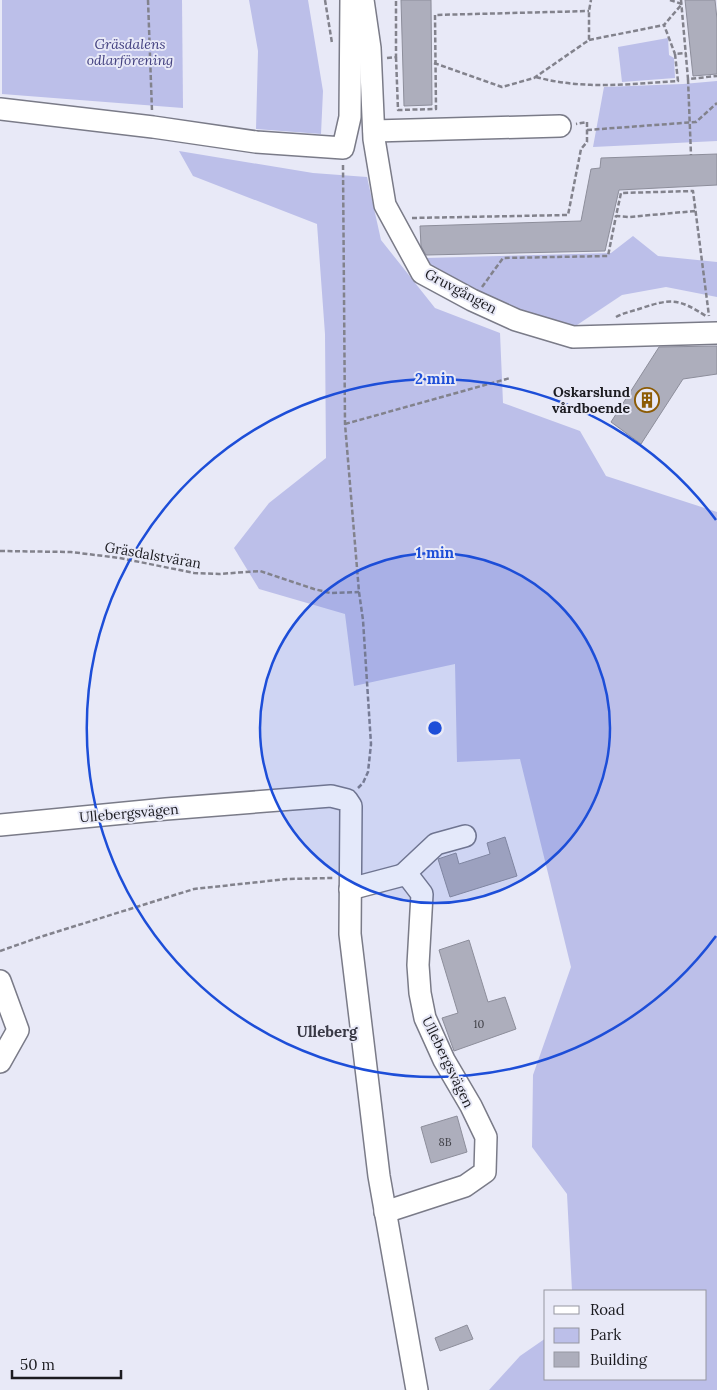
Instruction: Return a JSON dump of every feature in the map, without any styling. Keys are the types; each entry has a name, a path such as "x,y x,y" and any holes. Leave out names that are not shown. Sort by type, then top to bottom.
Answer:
{"street":[{"path":"0,109 153,127 256,142 343,148 350,118 351,0"},
{"name":"Gruvgången","path":"363,0 370,59 374,131 386,205 422,273 472,300 516,320 573,337 717,333"},
{"path":"374,131 560,126"},
{"name":"Ullebergsvägen","path":"0,825 331,796 347,800"},
{"path":"347,800 351,806 350,934 379,1176 416,1390"},
{"path":"350,883 403,875 436,844 465,836"},
{"name":"Ullebergsvägen","path":"385,1212 465,1186 485,1172 486,1137 471,1106 444,1060 425,1018 420,994 418,965 422,894 409,876 403,875"},
{"path":"0,980 18,1030 0,1062"}],"path":[{"path":"148,0 153,127"},
{"path":"396,0 398,110 436,109 434,63 435,15 589,11"},
{"path":"590,40 589,11 591,0"},
{"path":"670,0 682,4"},
{"path":"681,0 688,79 691,155"},
{"path":"434,63 502,87 536,77 590,40 664,25 682,4"},
{"path":"536,77 552,81 595,86 678,80 675,54 664,25"},
{"path":"675,54 686,53"},
{"path":"370,59 396,57"},
{"path":"688,79 717,76"},
{"path":"587,130 696,122 717,103"},
{"path":"393,219 568,216 581,149 587,142 587,122 560,126"},
{"path":"343,148 345,424 368,685 370,760 368,772 363,783 347,800"},
{"path":"601,337 607,324 618,316 662,301 674,301 688,305 709,318 693,186"},
{"path":"472,300 503,258 608,256 621,193 693,191"},
{"path":"616,216 629,217 695,211"},
{"path":"345,424 510,378"},
{"name":"Gräsdalstväran","path":"0,551 47,551 120,558 194,573 219,574 260,570 330,593 359,592"},
{"path":"0,951 194,889 288,879 350,883"}],"green space":[{"name":"Gräsdalens odlarförening","path":"2,0 182,0 183,108 2,94"},
{"path":"249,0 308,0 323,91 321,134 256,129 258,51"},
{"path":"668,38 669,55 674,58 675,78 622,82 618,47"},
{"path":"717,81 717,141 593,147 604,87"},
{"path":"179,151 313,173 367,177 381,240 435,308 500,333 503,403 580,431 606,476 717,512 717,1390 489,1390 520,1356 544,1339 544,1380 707,1380 707,1290 572,1290 567,1194 532,1147 533,1075 571,967 520,759 457,762 455,664 354,686 345,614 259,589 234,548 269,503 326,458 325,334 317,224 193,176"},
{"path":"633,236 658,256 717,262 717,297 666,287 622,295 574,327 524,317 428,271 426,258 611,253"}],"building":[{"path":"401,0 431,0 432,105 404,106"},
{"path":"685,0 715,0 717,74 693,76"},
{"path":"717,154 717,185 619,190 605,251 426,255 421,246 420,226 581,221 591,169 600,168 601,158"},
{"name":"Oskarslund vårdboende","path":"717,346 717,374 683,379 641,444 611,422 659,347"},
{"path":"505,837 517,876 450,897 438,859 456,853 459,864 490,854 487,843"},
{"path":"469,940 488,1002 505,997 516,1029 454,1051 442,1018 458,1013 439,950"},
{"path":"457,1116 467,1152 431,1163 421,1127"},
{"path":"467,1325 473,1339 440,1351 435,1338"}],"place":[{"name":"Oskarslund vårdboende","path":"647,400"}],"district":[{"name":"Ulleberg","path":"327,1032"}]}
